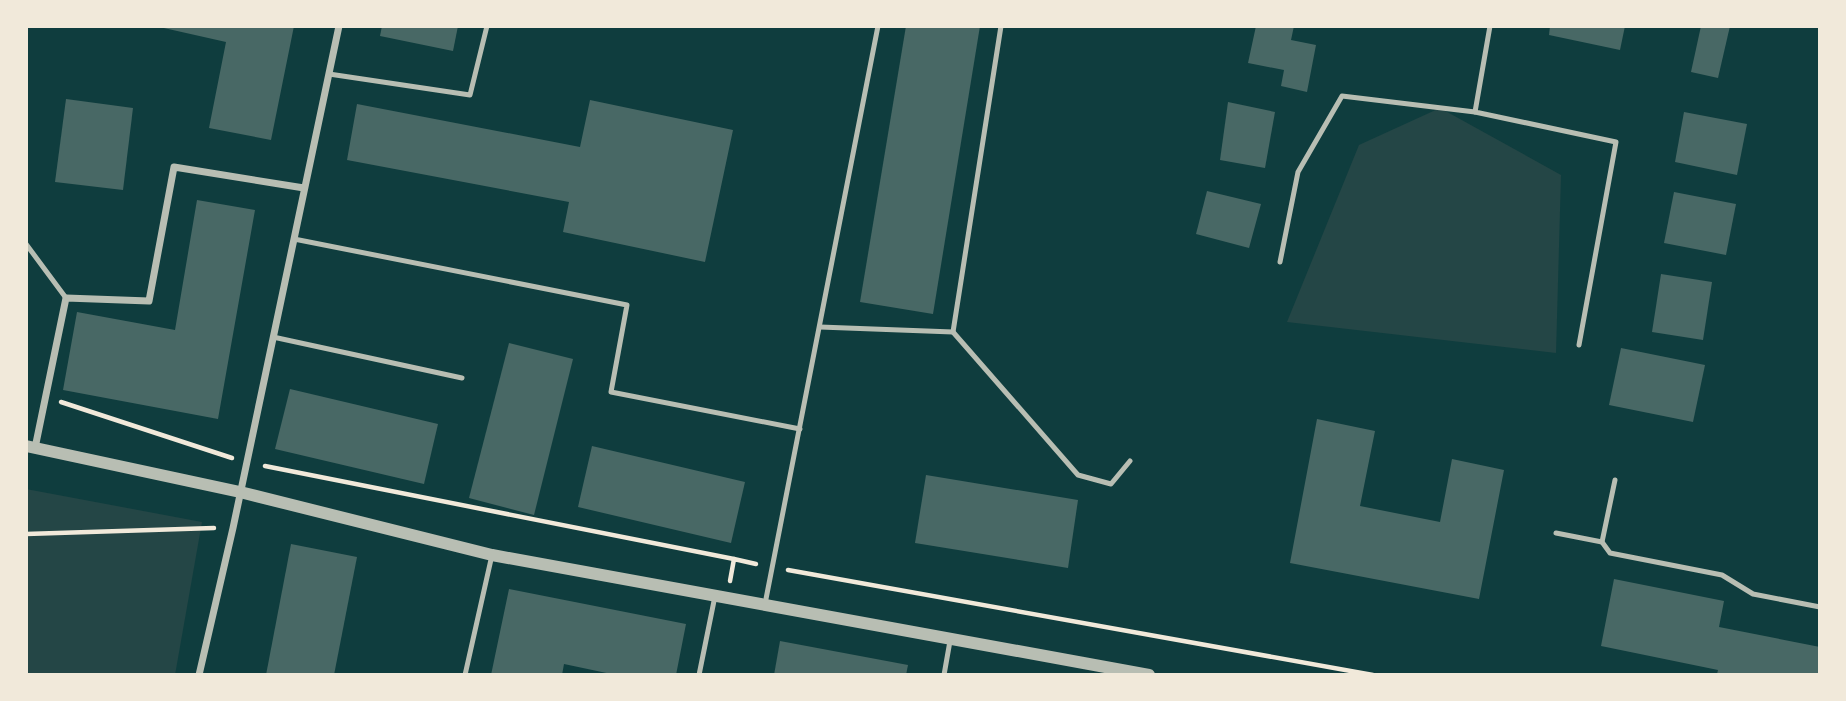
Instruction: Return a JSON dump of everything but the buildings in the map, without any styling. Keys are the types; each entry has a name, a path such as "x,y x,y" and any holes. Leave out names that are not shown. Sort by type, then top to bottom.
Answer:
{"street":[{"path":"199,675 233,528 339,26"},
{"path":"304,188 174,167 149,301 66,298 46,397 31,447 240,492 492,555 1149,675"}],"lane":[{"path":"329,74 470,94 487,26"},
{"path":"765,606 878,26"},
{"path":"953,332 1001,26"},
{"path":"1475,112 1490,26"},
{"path":"1280,262 1298,172 1342,96 1475,112 1616,142 1579,345"},
{"path":"293,239 627,305 611,393 800,429"},
{"path":"26,244 66,298"},
{"path":"820,327 953,332 1078,475 1111,484 1130,461"},
{"path":"273,337 462,377"},
{"path":"1602,542 1615,480"},
{"path":"1556,533 1602,542 1610,553 1722,575 1753,594 1820,607"},
{"path":"465,675 492,555"},
{"path":"699,675 720,597"},
{"path":"944,675 951,638"}],"path":[{"path":"46,397 246,462 772,567 1373,675"},
{"path":"26,534 233,528"},
{"path":"720,597 734,559"}],"shaded area":[{"path":"1440,108 1561,175 1556,353 1287,322 1359,145"},
{"path":"26,489 202,522 175,675 26,675"}]}
